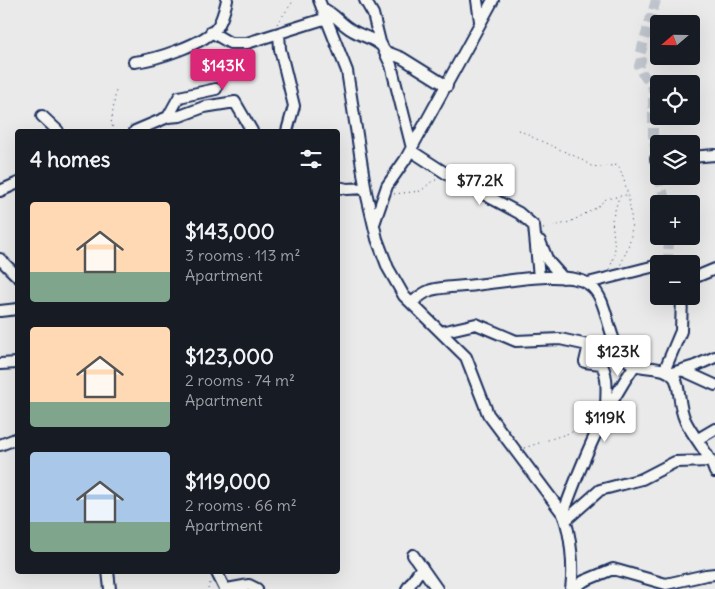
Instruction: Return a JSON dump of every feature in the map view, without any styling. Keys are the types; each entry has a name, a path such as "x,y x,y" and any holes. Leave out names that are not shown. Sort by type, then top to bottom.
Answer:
{"street":[{"path":"134,62 150,61 165,56 198,41 212,32 219,25 227,0"},
{"path":"365,0 373,14 383,48 391,65 412,148 422,158 448,175 519,212 532,222 548,261 563,278"},
{"path":"477,0 480,21"},
{"path":"374,225 383,194 412,148 493,0"},
{"path":"320,4 335,14 352,31 402,58 447,86"},
{"path":"320,4 347,71 365,188 374,225 388,268 400,291 470,363 488,414 564,517"},
{"path":"212,32 225,41 247,43 327,18"},
{"path":"279,33 281,55 294,106 288,129"},
{"path":"168,117 179,96 216,89"},
{"path":"140,129 168,117 180,116 204,107 235,102 251,129"},
{"path":"42,116 56,129"},
{"path":"700,156 715,155"},
{"path":"0,191 15,184"},
{"path":"340,187 365,188"},
{"path":"535,231 539,277"},
{"path":"0,259 15,270"},
{"path":"412,303 420,295 436,289 539,277 563,278 588,284 650,267"},
{"path":"700,275 715,269"},
{"path":"588,284 598,294 620,352 634,365 669,371 682,370 715,357"},
{"path":"669,371 682,331 682,305"},
{"path":"0,311 15,308"},
{"path":"441,332 476,324 516,341 560,339 620,352"},
{"path":"589,345 585,362 601,364 604,368 606,390 605,413"},
{"path":"0,364 15,363"},
{"path":"572,589 572,567 564,517 576,479 605,413 634,365"},
{"path":"682,370 715,385"},
{"path":"669,371 677,380 682,413 711,461 715,472"},
{"path":"698,439 715,429"},
{"path":"0,445 15,439"},
{"path":"564,517 600,490 642,479 652,472 679,461 711,461"},
{"path":"413,555 437,589"},
{"path":"407,589 422,567"},
{"path":"572,589 584,581 613,568 666,584 715,574"},
{"path":"108,574 110,589"},
{"path":"218,574 226,589 249,585 257,589"}],"path":[{"path":"268,37 294,0"},
{"path":"114,129 111,124 116,90"},
{"path":"519,130 579,158 591,166 618,165 627,195 631,239 613,276"},
{"path":"383,194 417,192 424,189 431,182 448,175"},
{"path":"535,231 570,222 596,208 606,199 627,195"},
{"path":"613,276 611,262 615,251 612,220 620,197"},
{"path":"515,450 578,430 598,429"}],"tunnel":[{"path":"653,135 653,87 639,66 640,55 656,0"},
{"path":"661,185 664,195"},
{"path":"668,255 669,245"}]}
